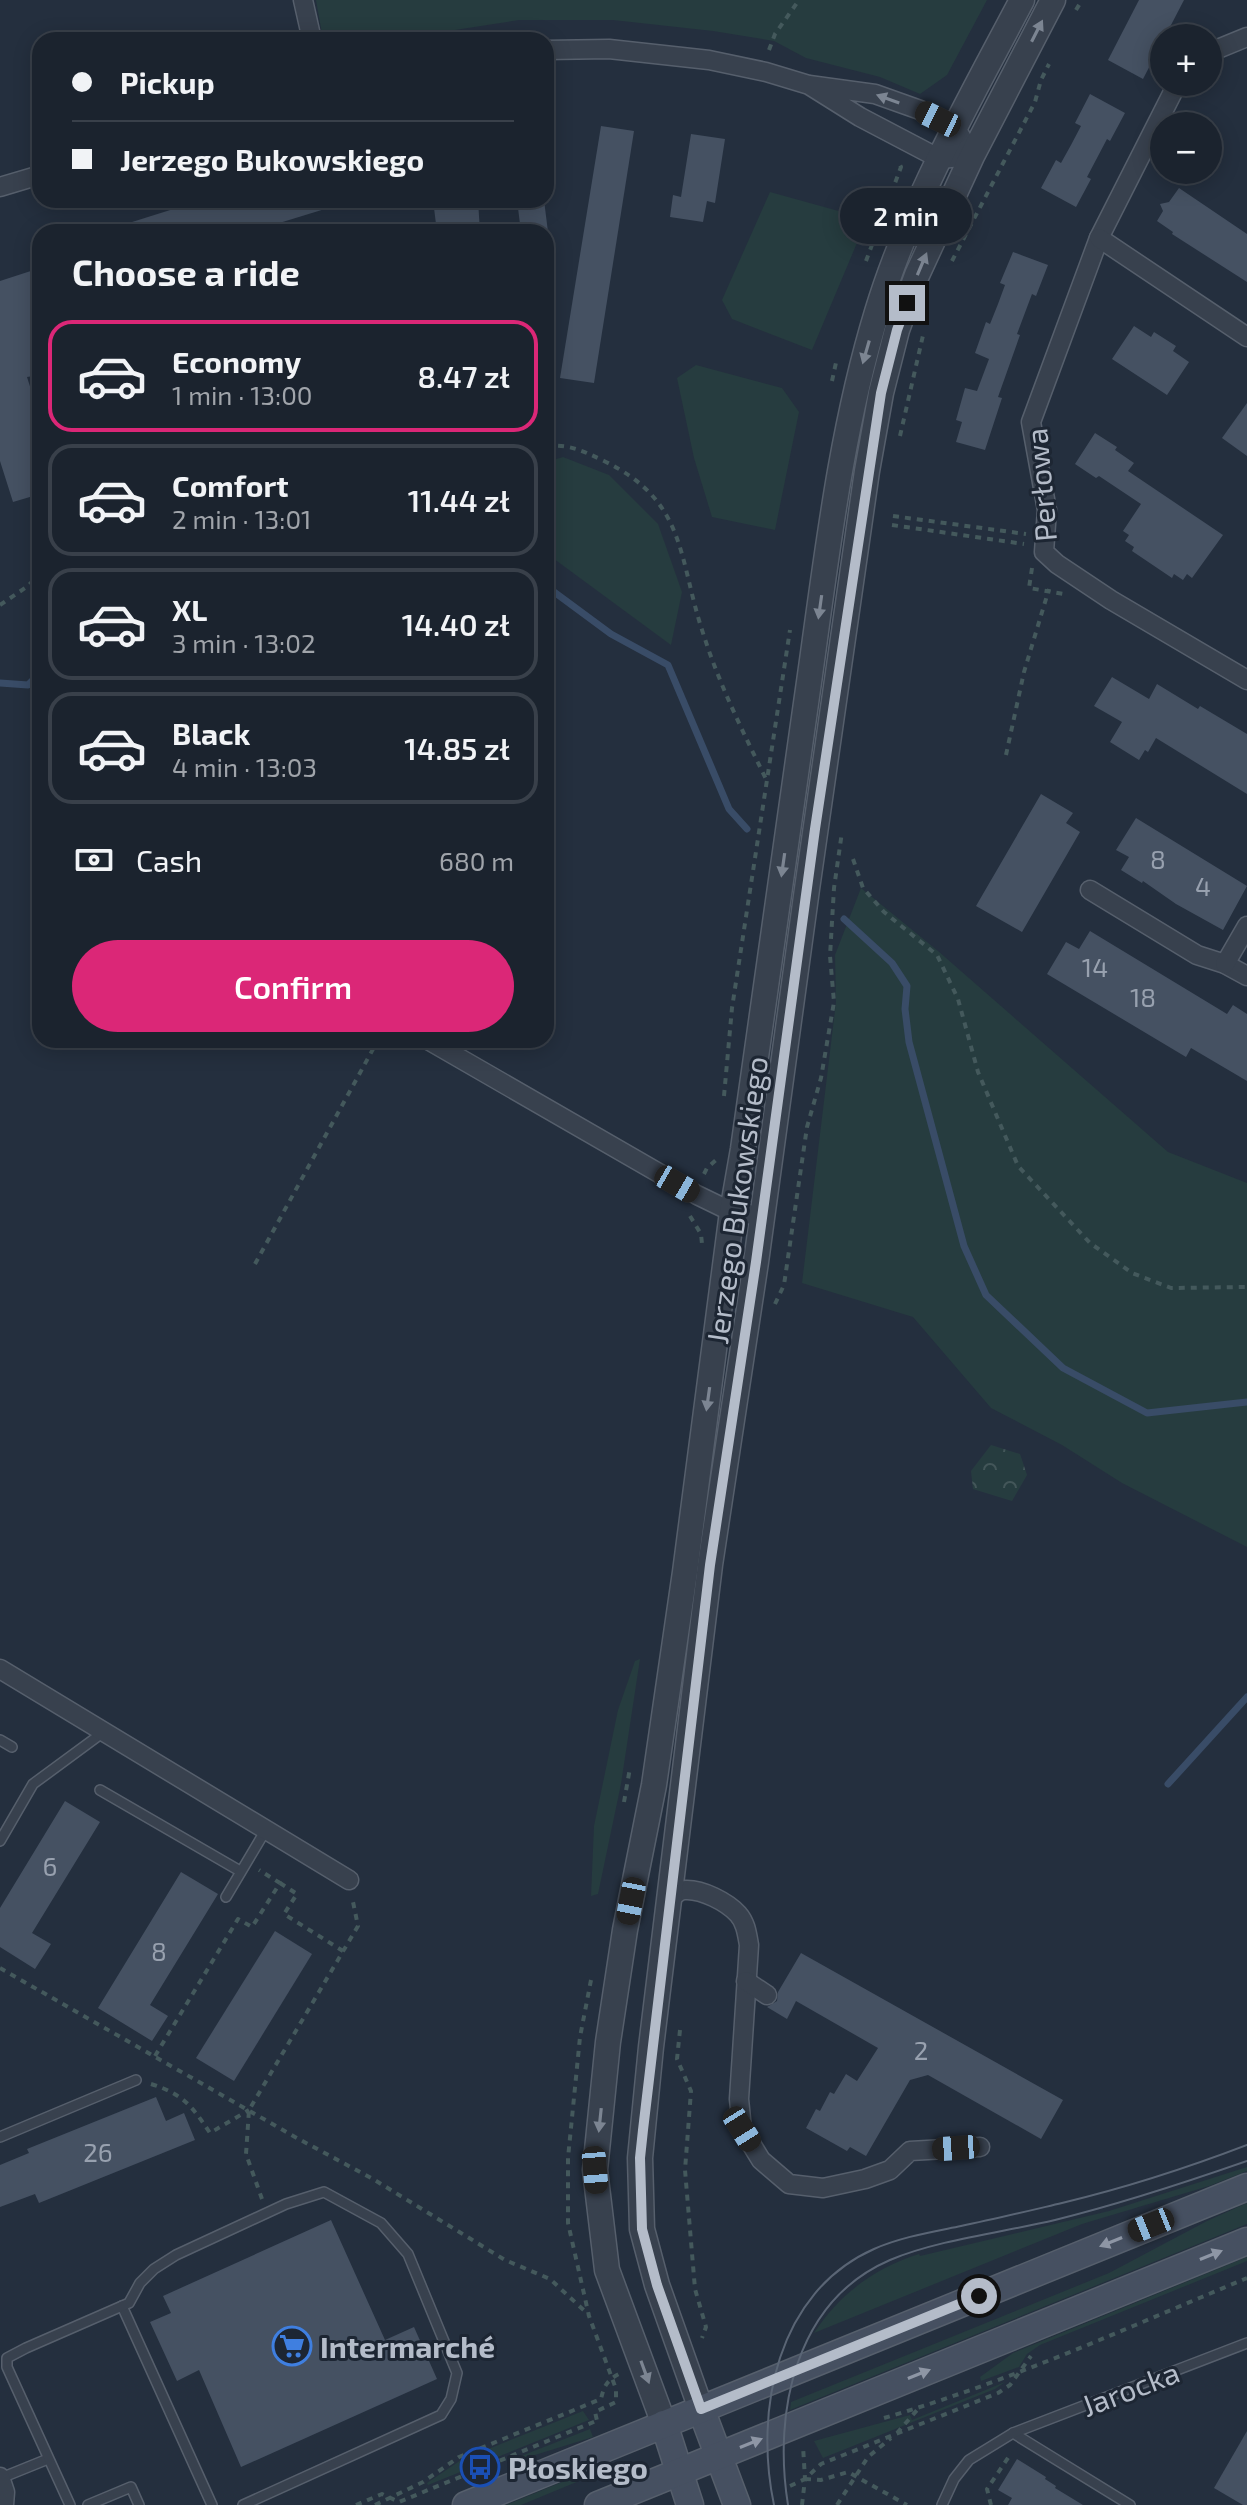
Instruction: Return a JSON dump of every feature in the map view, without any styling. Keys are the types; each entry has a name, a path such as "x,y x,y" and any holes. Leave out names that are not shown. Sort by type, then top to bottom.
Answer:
{"main road":[{"path":"466,2505 1247,2187"},
{"path":"598,2505 1247,2241"},
{"path":"701,2409 737,2505"},
{"path":"664,2424 690,2505"}],"street":[{"path":"303,0 310,32"},
{"name":"Jerzego Bukowskiego","path":"664,2424 607,2270 595,2170 608,2042 625,1930 654,1785 821,595 853,398 877,312 897,255 940,159 1022,0"},
{"name":"Jerzego Bukowskiego","path":"701,2409 657,2285 642,2229 640,2158 710,1565 809,873 881,393 897,330 917,275 972,156 1053,0"},
{"path":"1222,47 1247,37"},
{"path":"554,50 609,49 709,60 809,85 875,94 920,110 956,128 972,156 940,159 860,117 809,85"},
{"name":"Perłowa","path":"1171,96 1099,238 1031,422 1047,510 1044,552 1111,600 1247,680"},
{"path":"0,187 32,177"},
{"path":"1099,238 1247,337"},
{"path":"1090,890 1197,955 1225,964 1247,976"},
{"path":"1225,964 1247,926"},
{"path":"442,1048 687,1190 732,1212 762,1216"},
{"path":"0,1669 349,1880"},
{"path":"669,1900 686,1890 718,1900 737,1913 745,1926 749,1945 739,2099 742,2129 761,2160 789,2184 823,2188 890,2170 910,2151 980,2147"},
{"path":"746,1981 767,1995"},
{"path":"1,2478 5,2492 4,2505"}],"lane":[{"path":"0,1841 33,1784 105,1731"},
{"path":"0,1740 12,1747"},
{"path":"100,1790 240,1871"},
{"path":"226,1897 267,1828"},
{"path":"0,2137 136,2080"},
{"path":"70,2505 7,2367 7,2358 129,2303 140,2283 154,2269 176,2255 286,2204 324,2192 381,2223 408,2254 457,2373 451,2399 441,2415 243,2505"},
{"path":"122,2306 212,2505"},
{"name":"Jarocka","path":"942,2505 954,2479 969,2460 1017,2436 1247,2343"},
{"path":"1017,2436 1130,2505"},
{"path":"1,2478 48,2459"},
{"path":"88,2505 131,2487 139,2505"}],"path":[{"path":"769,50 775,34 799,0"},
{"path":"1075,13 1082,0"},
{"path":"949,266 1035,102 1041,80 1055,53"},
{"path":"897,450 925,329"},
{"path":"554,446 575,447 621,469 645,487 668,516 679,539 702,632 736,718 767,781"},
{"path":"893,516 1045,536"},
{"path":"1006,755 1024,672 1057,564"},
{"path":"0,605 32,582"},
{"path":"774,1306 784,1285 807,1127 821,1078 834,1002 830,956 842,827"},
{"path":"853,859 863,888 884,912 937,955 958,999 978,1072 1018,1166 1090,1243 1132,1273 1171,1288 1247,1287"},
{"path":"255,1264 374,1048"},
{"path":"246,1862 297,1894 284,1914 343,1951"},
{"path":"267,2213 246,2154 249,2110 358,1926 349,1880"},
{"path":"155,2056 238,1919 252,1927 280,1883"},
{"path":"0,1968 373,2179 505,2260 550,2279 589,2316 619,2388 616,2402 595,2412 596,2421 399,2502 382,2494 356,2505"},
{"path":"680,2029 677,2059 691,2091 685,2170 695,2289 706,2327 699,2343 680,2350"},
{"path":"136,2080 164,2088 190,2104 210,2133 249,2110"},
{"path":"876,2420 920,2408 1020,2371 1247,2278"},
{"path":"790,2486 805,2479 821,2464 998,2393 1010,2385 1032,2355"},
{"path":"375,2505 423,2482 459,2457 601,2399 604,2386 612,2377 642,2365"},
{"path":"837,2505 868,2457 894,2436 920,2408"},
{"path":"991,2505 987,2489 1017,2436"},
{"path":"802,2505 805,2479 803,2441"},
{"path":"805,2479 821,2480 848,2472 907,2505"}],"green space":[{"path":"316,0 987,0 947,75 920,94 880,77 806,58 774,41 613,20 519,20 442,32 322,32"},
{"path":"770,192 853,215 862,231 812,350 732,319 722,300"},
{"path":"696,365 782,388 799,412 775,530 712,517 694,458 677,378"},
{"path":"563,457 609,475 658,524 682,592 671,645 554,559 554,460"},
{"path":"861,888 938,951 1168,1152 1247,1183 1247,1547 1122,1483 1062,1445 991,1408 913,1317 802,1283 836,1002 835,955"},
{"path":"991,1445 1020,1454 1027,1475 1012,1501 973,1489 971,1471"},
{"path":"640,1659 621,1784 598,1894 591,1896 594,1826 618,1710 635,1661"},
{"path":"1247,2167 1247,2171 1209,2186 1082,2224 814,2333 835,2306 859,2284 903,2260 1109,2211"},
{"path":"1247,2203 1247,2224 790,2410 791,2402 1109,2273"},
{"path":"1247,2257 1247,2261 1040,2345 1027,2354 1019,2367 981,2381 980,2377 1013,2353"},
{"path":"1005,2382 995,2389 823,2458 814,2441 910,2415 912,2420"},
{"path":"583,2411 589,2420 427,2483 461,2460"},
{"path":"590,2429 593,2437 522,2459 521,2456"},
{"path":"606,2464 608,2469 521,2505 506,2505"}],"building":[{"path":"1139,0 1184,0 1172,24 1150,24 1150,66 1143,79 1108,60"},
{"path":"1090,94 1125,113 1087,177 1091,179 1076,207 1041,188 1056,160 1061,163 1081,126 1075,123"},
{"path":"601,126 634,131 594,383 560,378"},
{"path":"691,134 725,139 715,203 707,201 703,222 670,217 673,195 681,197"},
{"path":"1179,188 1247,234 1247,282 1157,221 1163,211 1160,204 1169,202"},
{"path":"177,208 328,208 276,224 126,224"},
{"path":"434,208 478,208 480,224 436,224"},
{"path":"518,208 545,208 547,224 520,224"},
{"path":"1013,252 1048,265 1036,296 1032,294 1017,334 1020,335 998,397 1002,398 985,450 956,442 962,422 956,420 965,388 977,391 989,359 975,353 986,322 990,324 998,304 1005,285 1000,283"},
{"path":"32,271 32,376 27,377 32,393 32,496 13,502 0,461 0,281"},
{"path":"1134,326 1151,337 1154,332 1176,346 1173,351 1189,362 1167,395 1112,359"},
{"path":"1247,403 1247,456 1222,438"},
{"path":"1095,433 1134,463 1128,471 1223,535 1192,578 1187,574 1183,580 1174,574 1172,578 1132,551 1134,547 1125,541 1129,535 1123,531 1141,504 1075,464"},
{"path":"1112,677 1149,699 1157,684 1247,734 1247,794 1156,738 1139,760 1110,742 1122,722 1094,706"},
{"path":"1041,794 1073,813 1066,823 1080,832 1022,932 976,906"},
{"path":"1136,818 1247,886 1223,930 1121,870 1129,857 1116,850"},
{"path":"1090,931 1227,1014 1233,1005 1247,1014 1247,1081 1191,1048 1186,1057 1047,974 1066,942 1079,949"},
{"path":"65,1801 100,1822 32,1933 51,1944 35,1969 0,1947 0,1908"},
{"path":"181,1872 218,1894 150,2005 168,2016 152,2041 98,2008"},
{"path":"275,1931 312,1954 234,2081 196,2058"},
{"path":"801,1953 1063,2100 1041,2139 928,2075 910,2080 866,2156 850,2147 847,2151 806,2128 816,2109 820,2111 830,2092 834,2094 846,2074 857,2081 878,2048 796,2001 787,2019 767,2007 777,2001 778,1992"},
{"path":"156,2097 166,2121 184,2113 195,2140 39,2203 35,2194 0,2207 0,2165 29,2153 27,2149"},
{"name":"Intermarché","path":"331,2220 385,2340 414,2327 437,2379 241,2467 199,2370 177,2381 150,2322 171,2313 163,2296"},
{"path":"1247,2431 1247,2505 1243,2505 1214,2488"},
{"path":"1017,2459 1083,2505 1008,2505 1012,2498 998,2490"}],"waterway":[{"path":"554,592 611,634 668,665 729,809 747,829"},
{"path":"0,683 28,685 32,681"},
{"path":"844,919 892,963 907,986 905,1009 909,1042 964,1246 986,1295 1063,1368 1147,1413 1247,1402"},
{"path":"1168,1784 1247,1697"}],"tram line":[{"path":"774,2505 768,2431 771,2394 780,2358 794,2324 815,2294 841,2268 895,2241 1109,2191 1247,2145"},
{"path":"788,2505 784,2433 798,2363 812,2331 832,2302 858,2278 908,2253 1079,2214 1247,2161"}],"place":[{"name":"Intermarché","path":"292,2346"},
{"name":"Płoskiego","path":"480,2467"}],"route":[{"path":"907,303 881,393 867,471 756,1262 710,1565 651,2047 640,2158 642,2229 657,2285 701,2409 979,2296"}]}
